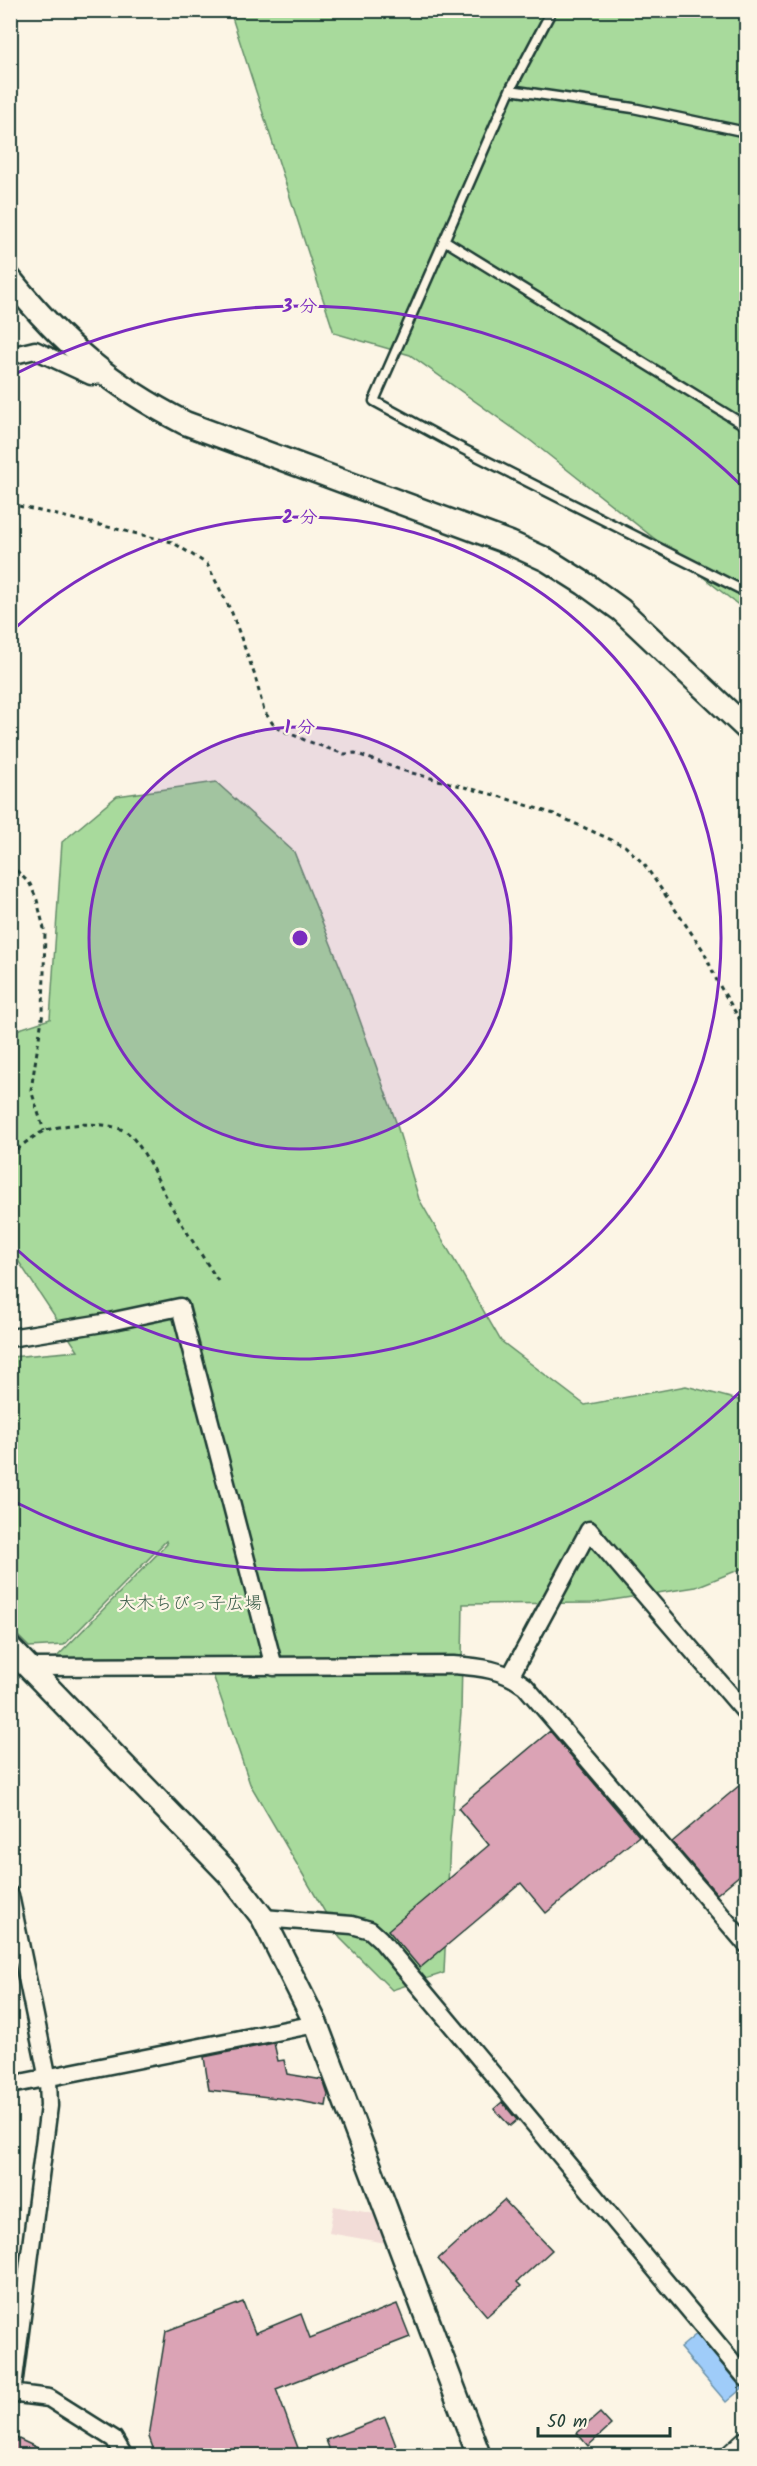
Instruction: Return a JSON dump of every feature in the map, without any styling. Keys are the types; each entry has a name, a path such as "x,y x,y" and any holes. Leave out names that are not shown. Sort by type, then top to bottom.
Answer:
{"main road":[{"path":"734,2456 747,2445"}],"street":[{"path":"10,279 66,342 105,375 144,402 185,423 510,543 547,560 621,610 747,728"},
{"path":"10,356 35,351 91,376 105,375"},
{"path":"10,1338 109,1322 180,1307 274,1667"},
{"path":"511,1675 589,1530 747,1713"},
{"path":"10,1648 228,1873 263,1918 316,2024 479,2456"},
{"path":"29,1667 453,1665 480,1667 511,1675 525,1686 747,1944"},
{"path":"10,1895 48,2079 49,2106 11,2394 49,2398 114,2439 124,2456"},
{"path":"263,1918 352,1924 370,1930 380,1939 747,2378"},
{"path":"10,2085 316,2024"}],"lane":[{"path":"552,10 510,90 374,401 457,446 747,592"},
{"path":"510,90 633,108 747,132"},
{"path":"444,240 747,426"}],"path":[{"path":"10,504 172,542 207,564 232,613 255,676 264,711 275,726 307,741 344,753 355,753 401,770 498,796 554,814 625,846 644,864 703,950 718,983 747,1030"},
{"path":"10,864 30,884 37,900 45,933 43,1012 31,1090 44,1131"},
{"path":"10,1155 44,1131 62,1127 105,1124 120,1128 130,1135 218,1281"}],"shaded area":[{"path":"334,2206 375,2214 386,2243 329,2233"}],"green space":[{"path":"230,11 746,11 746,611 531,441 410,355 334,333"},
{"name":"大木ちびっ子広場","path":"216,782 294,852 347,984 396,1122 419,1199 501,1341 585,1405 686,1386 746,1402 746,1567 696,1587 593,1603 463,1604 461,1713 450,1840 444,1973 392,1990 340,1938 250,1784 209,1663 51,1663 167,1544 166,1541 64,1645 29,1647 11,1629 11,1357 78,1351 11,1250 10,1032 50,1019 62,842 117,796"}],"water":[{"path":"700,2331 746,2385 726,2402 680,2348"}],"building":[{"path":"550,1731 639,1836 546,1913 521,1883 420,1968 388,1930 489,1845 458,1808"},
{"path":"747,1779 747,1869 717,1894 672,1842"},
{"path":"274,2043 278,2061 284,2060 287,2074 323,2080 328,2095 326,2106 209,2090 204,2057"},
{"path":"502,2102 517,2120 510,2126 494,2109"},
{"path":"504,2200 552,2250 517,2282 521,2286 487,2316 438,2259"},
{"path":"243,2302 255,2333 301,2314 310,2338 397,2304 410,2337 276,2389 301,2456 156,2456 149,2437 166,2331"},
{"path":"600,2413 611,2425 588,2446 577,2433"},
{"path":"385,2417 400,2456 332,2456 326,2440"},
{"path":"10,2435 55,2456 10,2456"}]}
